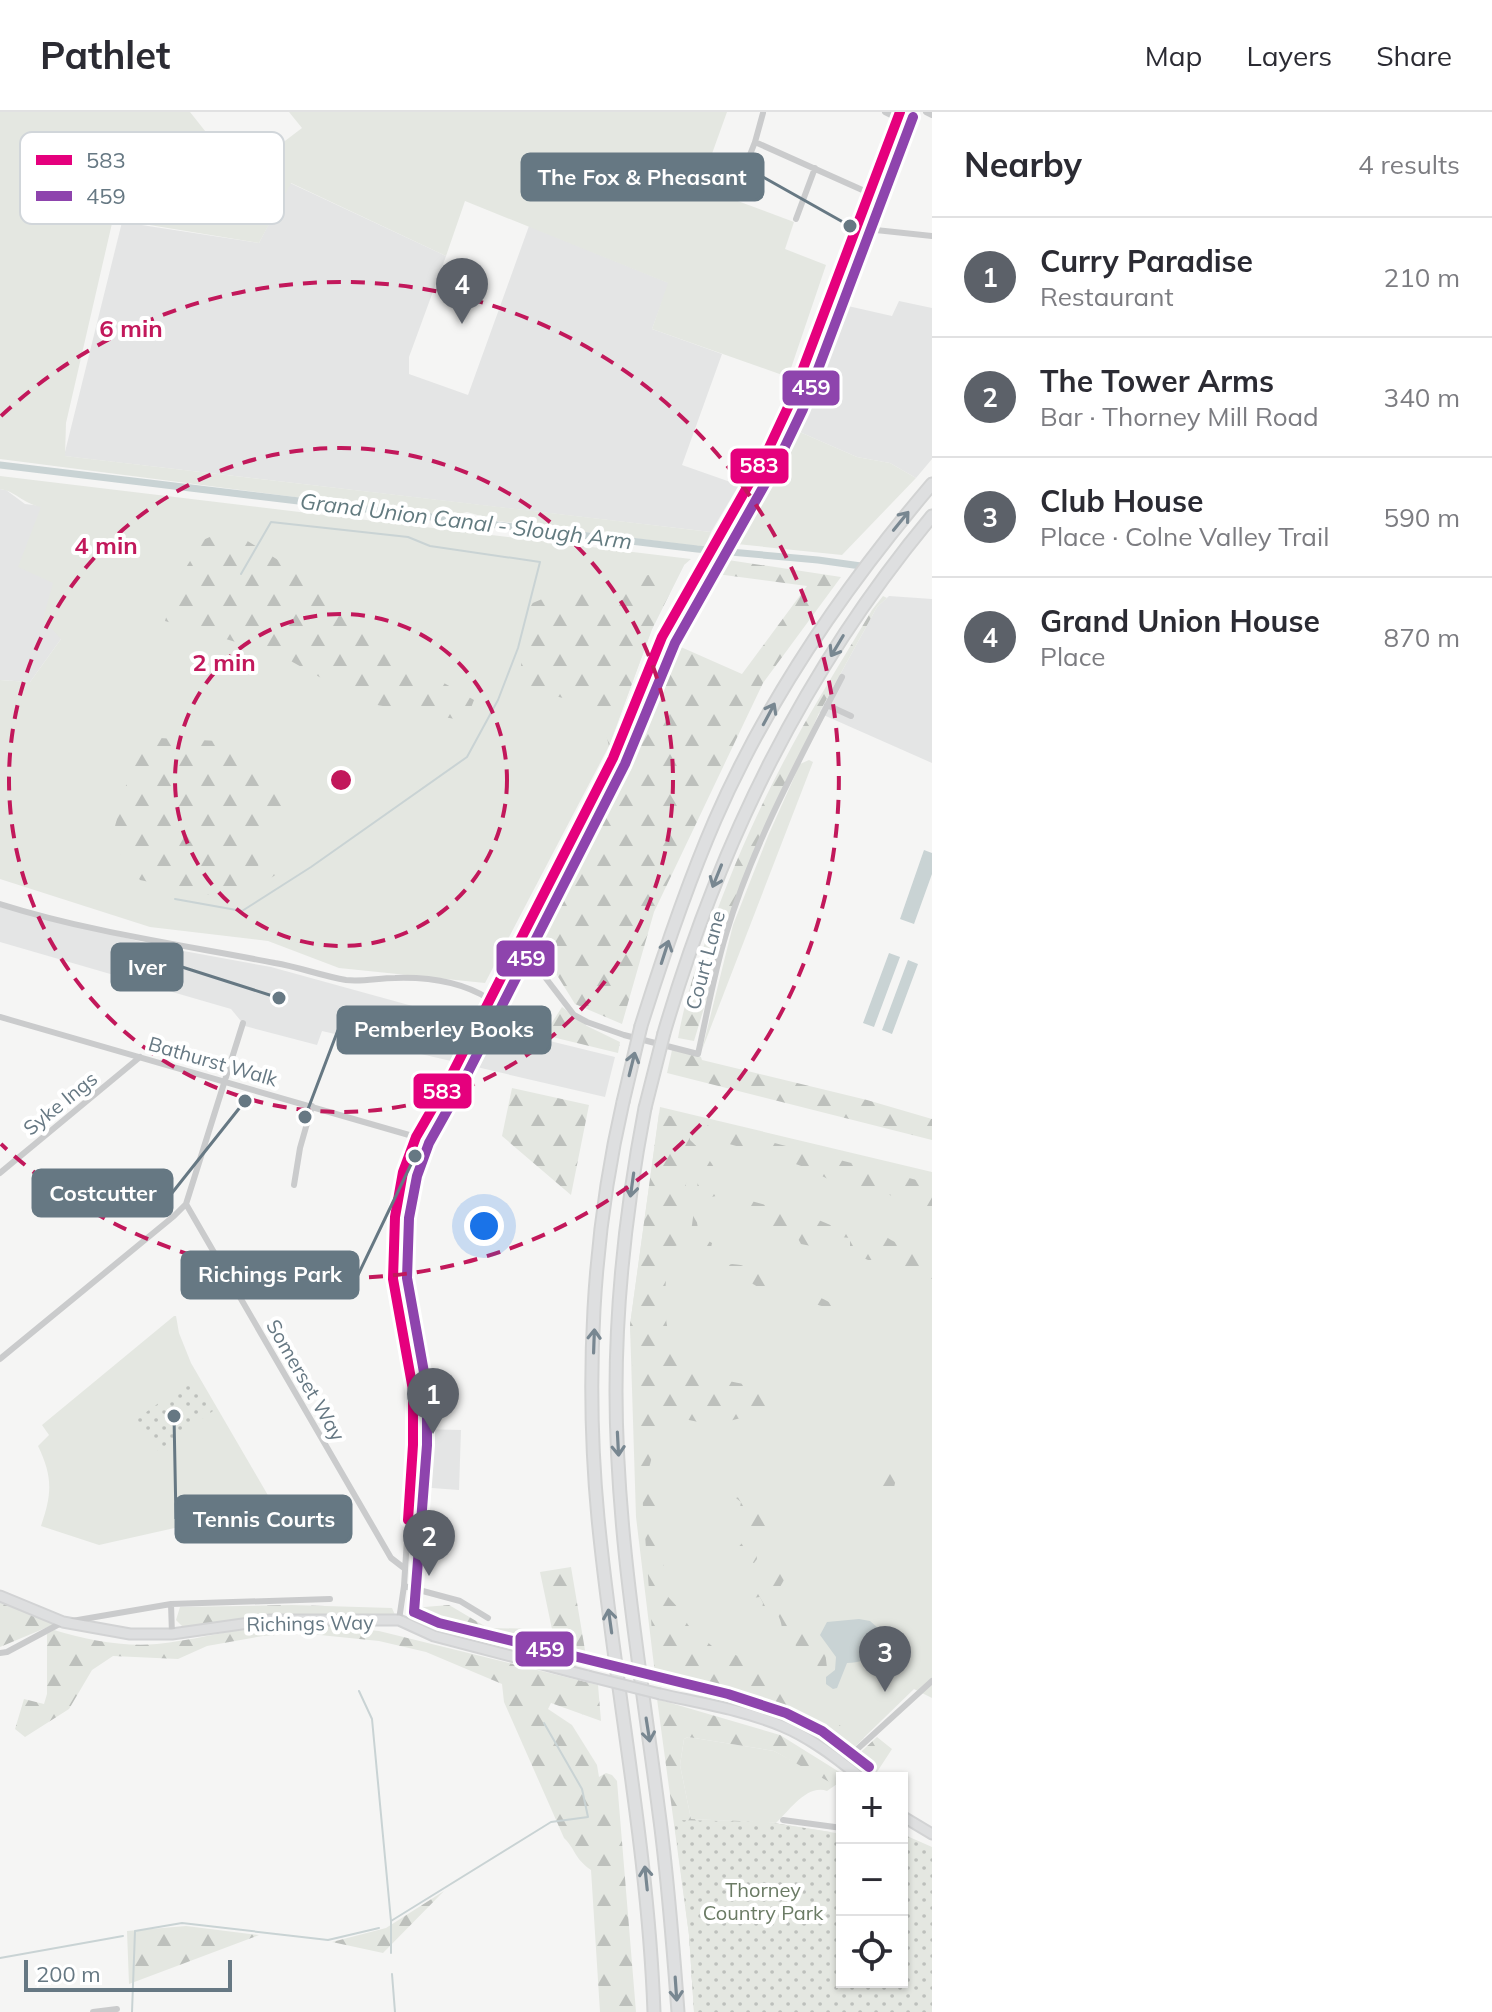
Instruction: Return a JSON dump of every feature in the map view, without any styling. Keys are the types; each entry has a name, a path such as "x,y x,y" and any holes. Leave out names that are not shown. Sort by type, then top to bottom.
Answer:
{"highway":[{"path":"654,2012 645,1870 607,1597 594,1447 593,1368 598,1273 615,1137 641,1026 677,913 716,817 773,705 857,577 932,484"},
{"path":"678,2012 666,1868 624,1549 617,1434 618,1307 645,1108 664,1033 699,920 738,825 794,718 848,628 895,560 932,516"}],"street":[{"path":"854,1772 815,1743 782,1726 725,1708 434,1636 399,1620 413,1445 413,1390 393,1279 395,1217 403,1172 416,1137 450,1078 613,758 662,637 766,454 790,403 899,115 885,112"},
{"path":"926,112 932,115"},
{"path":"736,190 763,113"},
{"path":"755,142 869,193"},
{"path":"796,219 815,168"},
{"path":"857,228 932,236"},
{"name":"Court Lane","path":"512,953 538,968 574,1015 624,1035 698,1054 726,934 769,824 842,677"},
{"path":"827,705 851,716"},
{"path":"0,904 34,915 349,980 436,980 461,986 489,999"},
{"name":"Bathurst Walk","path":"0,1017 416,1137"},
{"path":"0,1359 186,1204 243,1023"},
{"name":"Syke Ings","path":"0,1173 140,1057"},
{"path":"294,1185 312,1106"},
{"name":"Somerset Way","path":"186,1204 391,1558 404,1568"},
{"path":"404,1586 460,1601 488,1618"},
{"name":"Richings Way","path":"0,1596 64,1622 130,1634 172,1634 270,1620 399,1620"},
{"name":"Richings Way","path":"64,1622 171,1604 330,1599"},
{"path":"171,1604 172,1634"},
{"path":"0,1653 64,1622"},
{"path":"843,1762 932,1681"},
{"path":"783,1820 836,1827"},
{"path":"908,1823 932,1834"},
{"path":"93,2012 117,2009"}],"shaded area":[{"path":"290,183 446,256 409,357 409,374 468,395 529,226 669,283 652,329 722,354 682,465 739,485 711,532 64,456 122,224 259,243 269,224 284,224 284,195"},
{"path":"899,301 932,308 932,459 916,478 890,463 857,457 786,426 839,304 892,316"},
{"path":"0,489 25,504 42,506 54,583 61,639 30,682 0,680"},
{"path":"889,596 932,599 932,763 819,713 877,607"},
{"path":"924,850 932,853 932,874 914,924 900,919"},
{"path":"0,907 167,948 271,967 456,1018 615,1057 605,1097 322,1031 317,1045 245,1026 231,1009 0,942"},
{"path":"889,953 900,957 874,1027 863,1023"},
{"path":"908,960 918,964 892,1034 882,1030"},
{"path":"421,1429 461,1430 459,1490 418,1487"},
{"path":"870,1621 879,1629 874,1650 862,1661 847,1663 837,1688 833,1689 826,1684 826,1677 835,1670 836,1657 820,1635 827,1622"}],"green space":[{"path":"0,112 190,112 206,132 20,132 20,224 112,224 66,423 65,456 711,532 705,547 498,521 467,512 451,516 395,510 0,459"},
{"path":"289,112 727,112 700,187 794,222 785,249 826,265 788,377 652,329 668,283 465,201 446,256 291,183 284,196 284,142 302,128"},
{"path":"143,224 269,224 259,243"},
{"path":"786,426 857,457 890,463 916,478 842,555 727,543"},
{"path":"0,476 691,559 684,565 652,629 609,746 485,983 339,968 268,941 150,927 0,879 0,680 30,682 61,639 43,619 53,583 18,567 41,507 0,489"},
{"path":"228,529 320,586 363,633 474,700 466,721 366,703 280,655 165,621 177,582 203,540"},
{"path":"715,558 841,577 763,683 654,912 622,1024 575,1004 532,935 612,777 665,640 742,674 807,586 709,573"},
{"path":"684,565 652,629 609,746 599,707 531,690 519,684 528,605 568,588 609,586"},
{"path":"883,596 887,598 877,607 819,713 735,905 694,1041 678,1038 701,954 753,824 803,726"},
{"path":"139,737 218,741 296,801 261,839 258,869 284,869 238,901 140,880 111,841"},
{"path":"809,760 813,762 702,1050 733,925 800,764"},
{"path":"562,1007 587,1026 620,1042 618,1053 544,1035"},
{"path":"672,1050 932,1119 932,1140 667,1073"},
{"path":"512,1088 589,1105 571,1195 502,1136"},
{"path":"660,1107 932,1172 932,1698 914,1689 846,1755 796,1722 655,1674 636,1517 630,1325"},
{"path":"659,1113 932,1184 932,1211 877,1189 848,1189 776,1157 690,1133 690,1140 713,1165 718,1180 716,1196 704,1193 697,1221 700,1233 712,1243 711,1248 704,1245 691,1232 699,1174 698,1169 689,1167 678,1230 680,1244 668,1249 666,1321 670,1337 679,1351 690,1364 708,1376 757,1387 784,1401 778,1413 768,1418 741,1418 713,1425 684,1419 678,1413 665,1409 649,1468 661,1496 660,1544 664,1559 661,1589 681,1611 688,1625 712,1646 734,1654 773,1676 857,1738 864,1738 846,1755 796,1722 655,1674 630,1325"},
{"path":"733,1192 744,1199 814,1218 856,1236 874,1241 886,1237 920,1260 932,1279 917,1276 880,1254 877,1260 868,1260 850,1252 850,1238 841,1237 832,1250 824,1254 801,1244 798,1232 759,1222 733,1208 727,1201 728,1194"},
{"path":"728,1265 749,1267 776,1284 837,1307 835,1310 758,1287 728,1269"},
{"path":"174,1316 191,1363 280,1516 288,1522 288,1527 179,1527 99,1545 41,1526 49,1486 38,1446 49,1435 42,1425"},
{"path":"191,1380 213,1411 158,1451 135,1420"},
{"path":"932,1419 927,1439 917,1439 910,1456 903,1455 890,1507 880,1500 869,1473 877,1470 888,1473 884,1464 892,1461 899,1450"},
{"path":"736,1498 759,1507 768,1535 765,1541 757,1536 754,1539 757,1559 754,1563 747,1561 746,1566 734,1552 750,1539 739,1513 741,1502"},
{"path":"770,1561 780,1561 788,1566 789,1571 780,1587 790,1604 805,1607 808,1611 806,1633 825,1651 827,1668 824,1671 798,1650 790,1635 783,1632 776,1612 768,1613 762,1609 760,1597 752,1598 750,1595 760,1572 773,1569"},
{"path":"571,1567 587,1662 574,1666 433,1627 412,1608 449,1605 488,1628 543,1629 553,1634 540,1572"},
{"path":"0,1601 53,1623 55,1624 0,1647"},
{"path":"292,1605 392,1608 396,1617 337,1613 184,1628 176,1620 180,1607"},
{"path":"299,1623 379,1631 598,1685 601,1721 551,1703 548,1709 572,1725 597,1765 599,1777 606,1773 617,1781 636,2012 600,2012 591,1870 564,1838 504,1702 502,1684 426,1652 379,1641 300,1633 263,1636 207,1646 178,1659 113,1656 92,1670 69,1709 25,1737 15,1729 24,1699 44,1704 47,1694 47,1634 54,1630 105,1642 144,1645"},
{"path":"657,1699 780,1735 839,1772 836,1772 836,1785 774,1751 688,1737 684,1739 680,1765 691,1819 767,1822 831,1832 694,2012 689,1935"},
{"path":"688,1737 774,1751 836,1785 827,1791 813,1791 806,1795 776,1823 691,1819 680,1765 684,1739"},
{"path":"877,1737 892,1749 877,1772 861,1772 850,1762"},
{"name":"Thorney Country Park","path":"674,1820 767,1822 836,1833 836,1988 908,1988 908,1836 932,1847 932,2012 694,2012 689,1935"},
{"path":"444,1891 383,1953 332,1942 386,1928"},
{"path":"186,1926 259,1935 129,1984 127,1931"}],"waterway":[{"name":"Grand Union Canal - Slough Arm","path":"0,465 868,567"},
{"path":"175,899 242,911 311,867 467,757 498,700 518,648 540,562 430,546 408,537 271,522 241,574"},
{"path":"359,1691 372,1719 391,1921 391,1953"},
{"path":"391,1921 551,1822 588,1817 582,1789 544,1723"},
{"path":"132,2012 135,1931 182,1923 328,1940 379,1928"},
{"path":"0,1958 123,1936"},
{"path":"392,1974 395,2012"}],"transit line":[{"name":"583","path":"408,1520 413,1390 393,1279 395,1217 403,1172 416,1137 450,1078 613,758 662,637 766,454 790,403 900,112"},
{"name":"459","path":"869,1767 822,1731 786,1713 728,1694 439,1623 414,1612 427,1445 427,1389 407,1278 409,1218 417,1176 429,1143 625,764 675,643 778,461 803,409 913,117"}],"place":[{"name":"The Fox & Pheasant","path":"850,226"},
{"name":"Grand Union House","path":"462,324"},
{"name":"Iver","path":"279,998"},
{"name":"Costcutter","path":"245,1101"},
{"name":"Pemberley Books","path":"305,1117"},
{"name":"Richings Park","path":"415,1156"},
{"name":"Tennis Courts","path":"174,1416"},
{"name":"Curry Paradise","path":"433,1434"},
{"name":"The Tower Arms","path":"429,1576"},
{"name":"Club House","path":"885,1692"}]}
